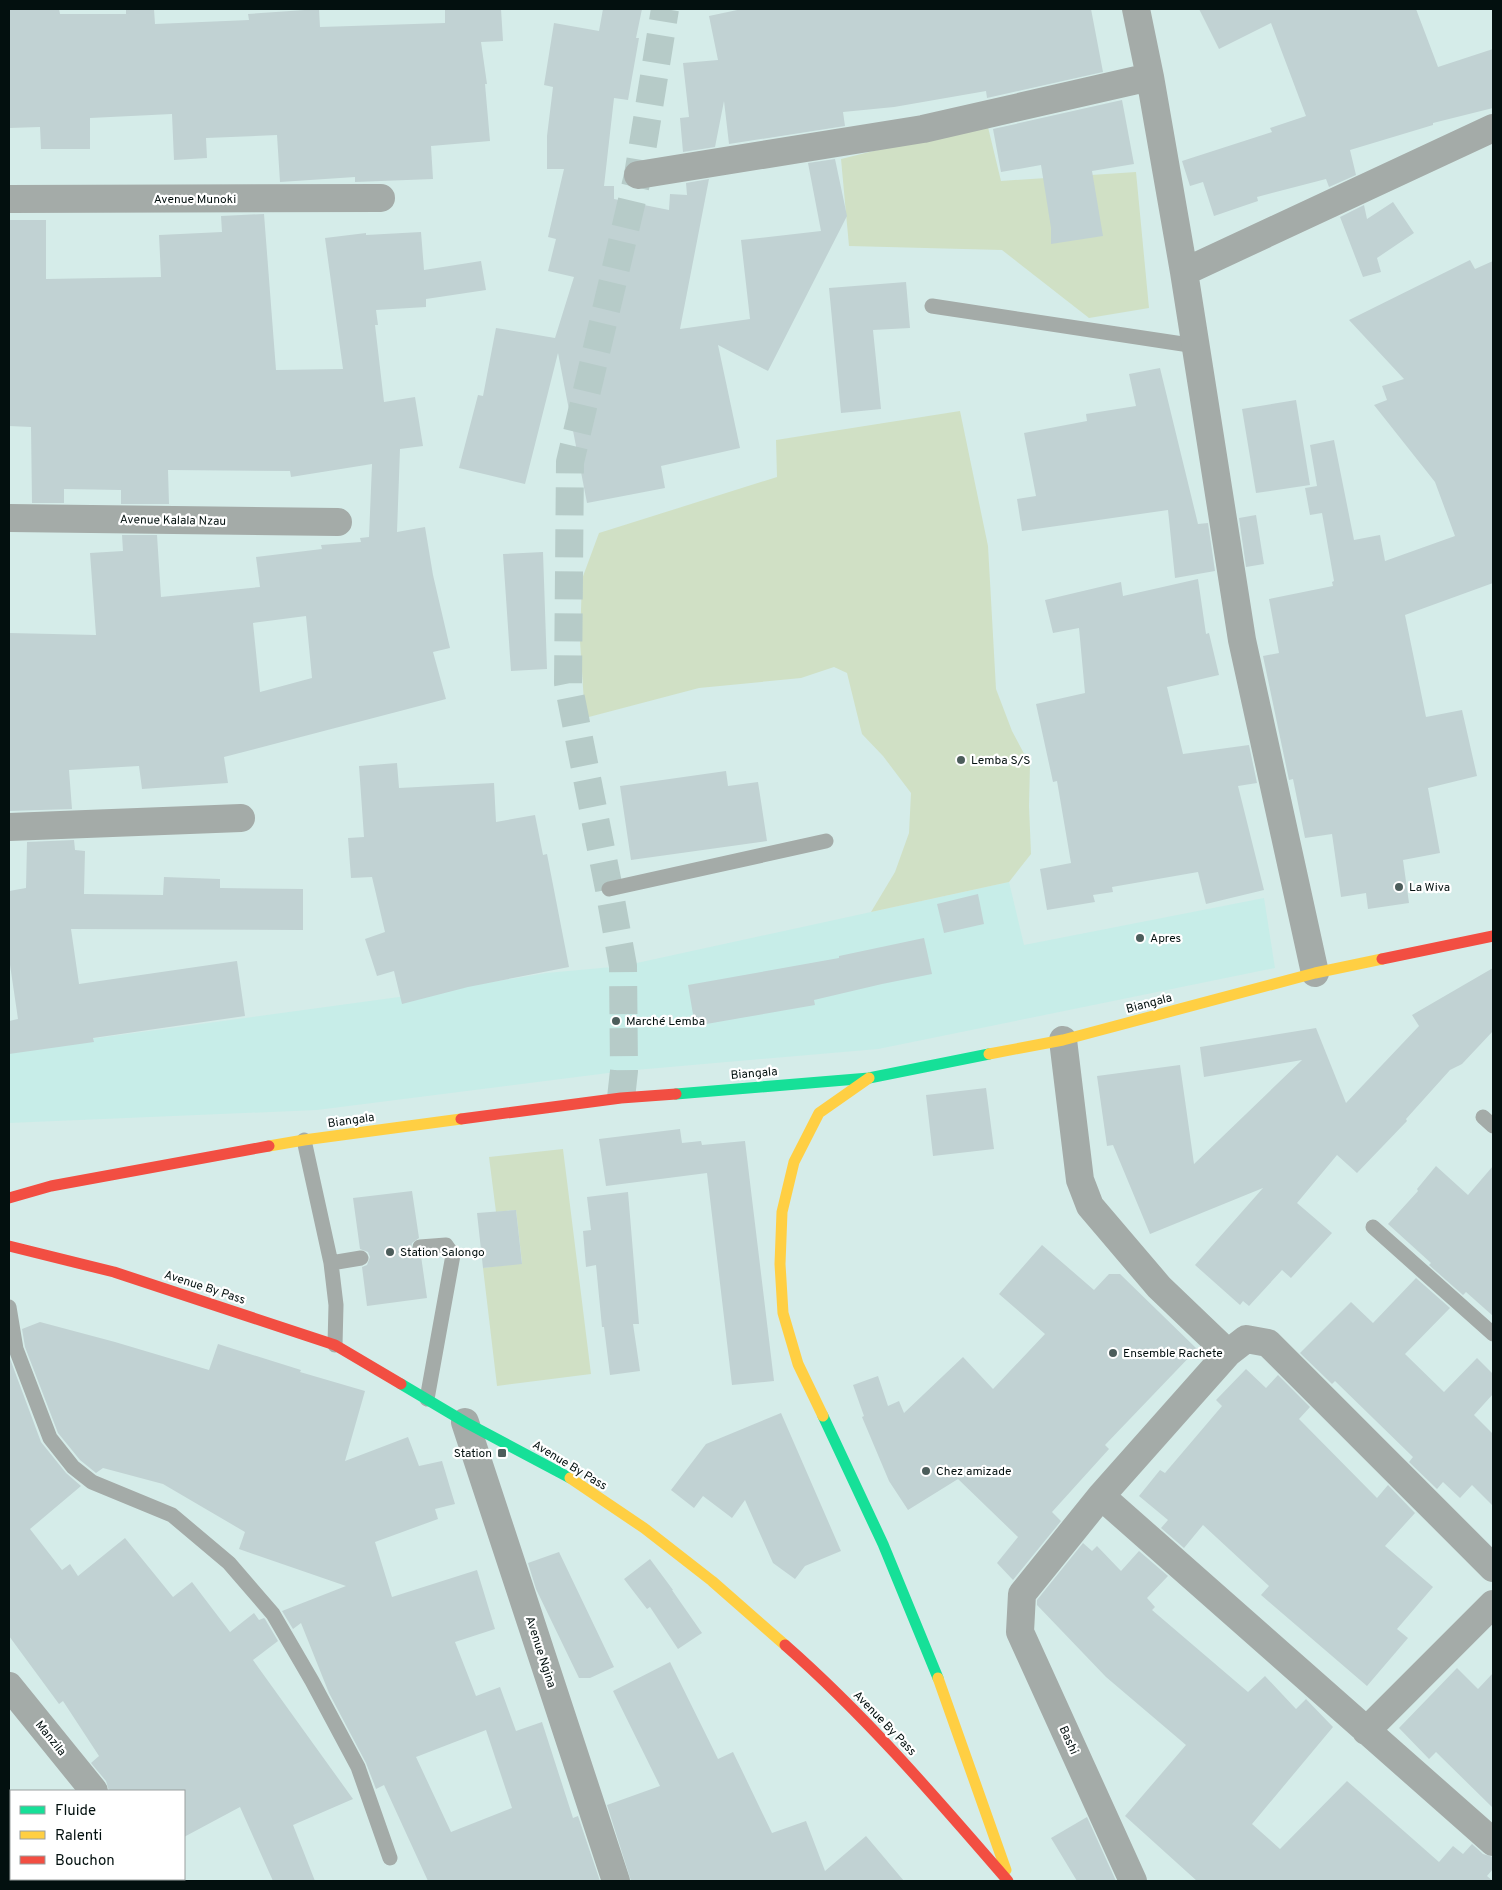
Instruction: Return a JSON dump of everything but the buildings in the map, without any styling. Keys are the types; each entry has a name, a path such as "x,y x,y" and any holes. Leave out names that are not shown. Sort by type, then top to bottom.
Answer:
{"main road":[{"name":"Biangala","path":"9,1198 51,1186 304,1140 621,1098 869,1078 1063,1040 1315,973 1493,936"},
{"path":"869,1078 819,1113 794,1162 782,1212 780,1264 783,1313 798,1364 883,1544 947,1698 1009,1881"},
{"name":"Avenue By Pass","path":"9,1246 114,1272 335,1345 465,1422 573,1480 644,1528 712,1581 835,1691 915,1773 1009,1881"}],"street":[{"path":"1137,10 1184,272 1242,640 1315,973"},
{"path":"638,175 923,130 1150,77"},
{"path":"1184,272 1493,128"},
{"name":"Avenue Munoki","path":"9,199 381,198"},
{"name":"Avenue Kalala Nzau","path":"9,518 338,522"},
{"path":"9,827 241,818"},
{"path":"1063,1040 1080,1180 1090,1206 1159,1287 1228,1353"},
{"path":"1493,1568 1268,1343 1246,1339 1228,1353 1100,1496 1493,1842"},
{"name":"Avenue Ngina","path":"465,1422 616,1881"},
{"name":"Bashi","path":"1100,1496 1022,1594 1020,1632 1134,1881"},
{"path":"1366,1731 1493,1604"},
{"name":"Manzila","path":"9,1686 93,1790"}],"lane":[{"path":"932,306 1196,346"},
{"path":"610,889 826,841"},
{"path":"304,1140 331,1263 336,1305 335,1345"},
{"path":"1373,1227 1493,1334"},
{"path":"420,1247 446,1245 453,1255 427,1399"},
{"path":"331,1263 361,1258"},
{"path":"9,1307 16,1349 50,1438 73,1467 92,1482 172,1515 229,1563 273,1614 312,1681 358,1767 390,1858"}],"shaded area":[{"name":"Marché Lemba","path":"1009,882 1024,945 1264,898 1275,968 878,1049 624,1071 317,1110 9,1123 9,1050 421,994 546,973 623,966"}],"green space":[{"path":"987,123 1001,181 1136,172 1149,308 1089,318 1002,250 849,246 841,159"},
{"path":"960,411 988,546 996,689 1012,731 1030,765 1031,854 1009,882 871,912 895,872 909,833 911,793 883,756 862,734 847,673 834,667 801,678 699,688 585,718 580,641 582,579 599,533 777,477 776,440"},
{"path":"563,1149 591,1374 497,1386 483,1268 522,1263 516,1210 496,1212 489,1157"}],"tunnel":[{"path":"621,1098 624,1071 623,966 568,683 570,462 638,175 665,9"}],"traffic: fast":[{"path":"676,1094 869,1078 989,1054"},
{"path":"401,1384 465,1422 570,1478"},
{"path":"823,1416 883,1544 938,1678"}],"traffic: slow":[{"path":"989,1054 1063,1040 1315,973 1382,959"},
{"path":"823,1416 798,1364 783,1313 780,1264 782,1212 794,1162 819,1113 869,1078"},
{"path":"269,1146 461,1119"},
{"path":"570,1478 644,1528 712,1581 785,1645"},
{"path":"938,1678 1006,1870"}],"traffic: jam":[{"path":"1382,959 1493,936"},
{"path":"461,1119 621,1098 676,1094"},
{"path":"9,1198 51,1186 269,1146"},
{"path":"9,1246 114,1272 335,1345 401,1384"},
{"path":"785,1645 873,1730 928,1789 1008,1881"}],"place":[{"name":"Lemba S/S","path":"961,760"},
{"name":"La Wiva","path":"1399,887"},
{"name":"Apres","path":"1140,938"},
{"name":"Marché Lemba","path":"616,1021"},
{"name":"Station Salongo","path":"390,1252"},
{"name":"Ensemble Rachete","path":"1113,1353"},
{"name":"Station","path":"502,1453"},
{"name":"Chez amizade","path":"926,1471"}]}
